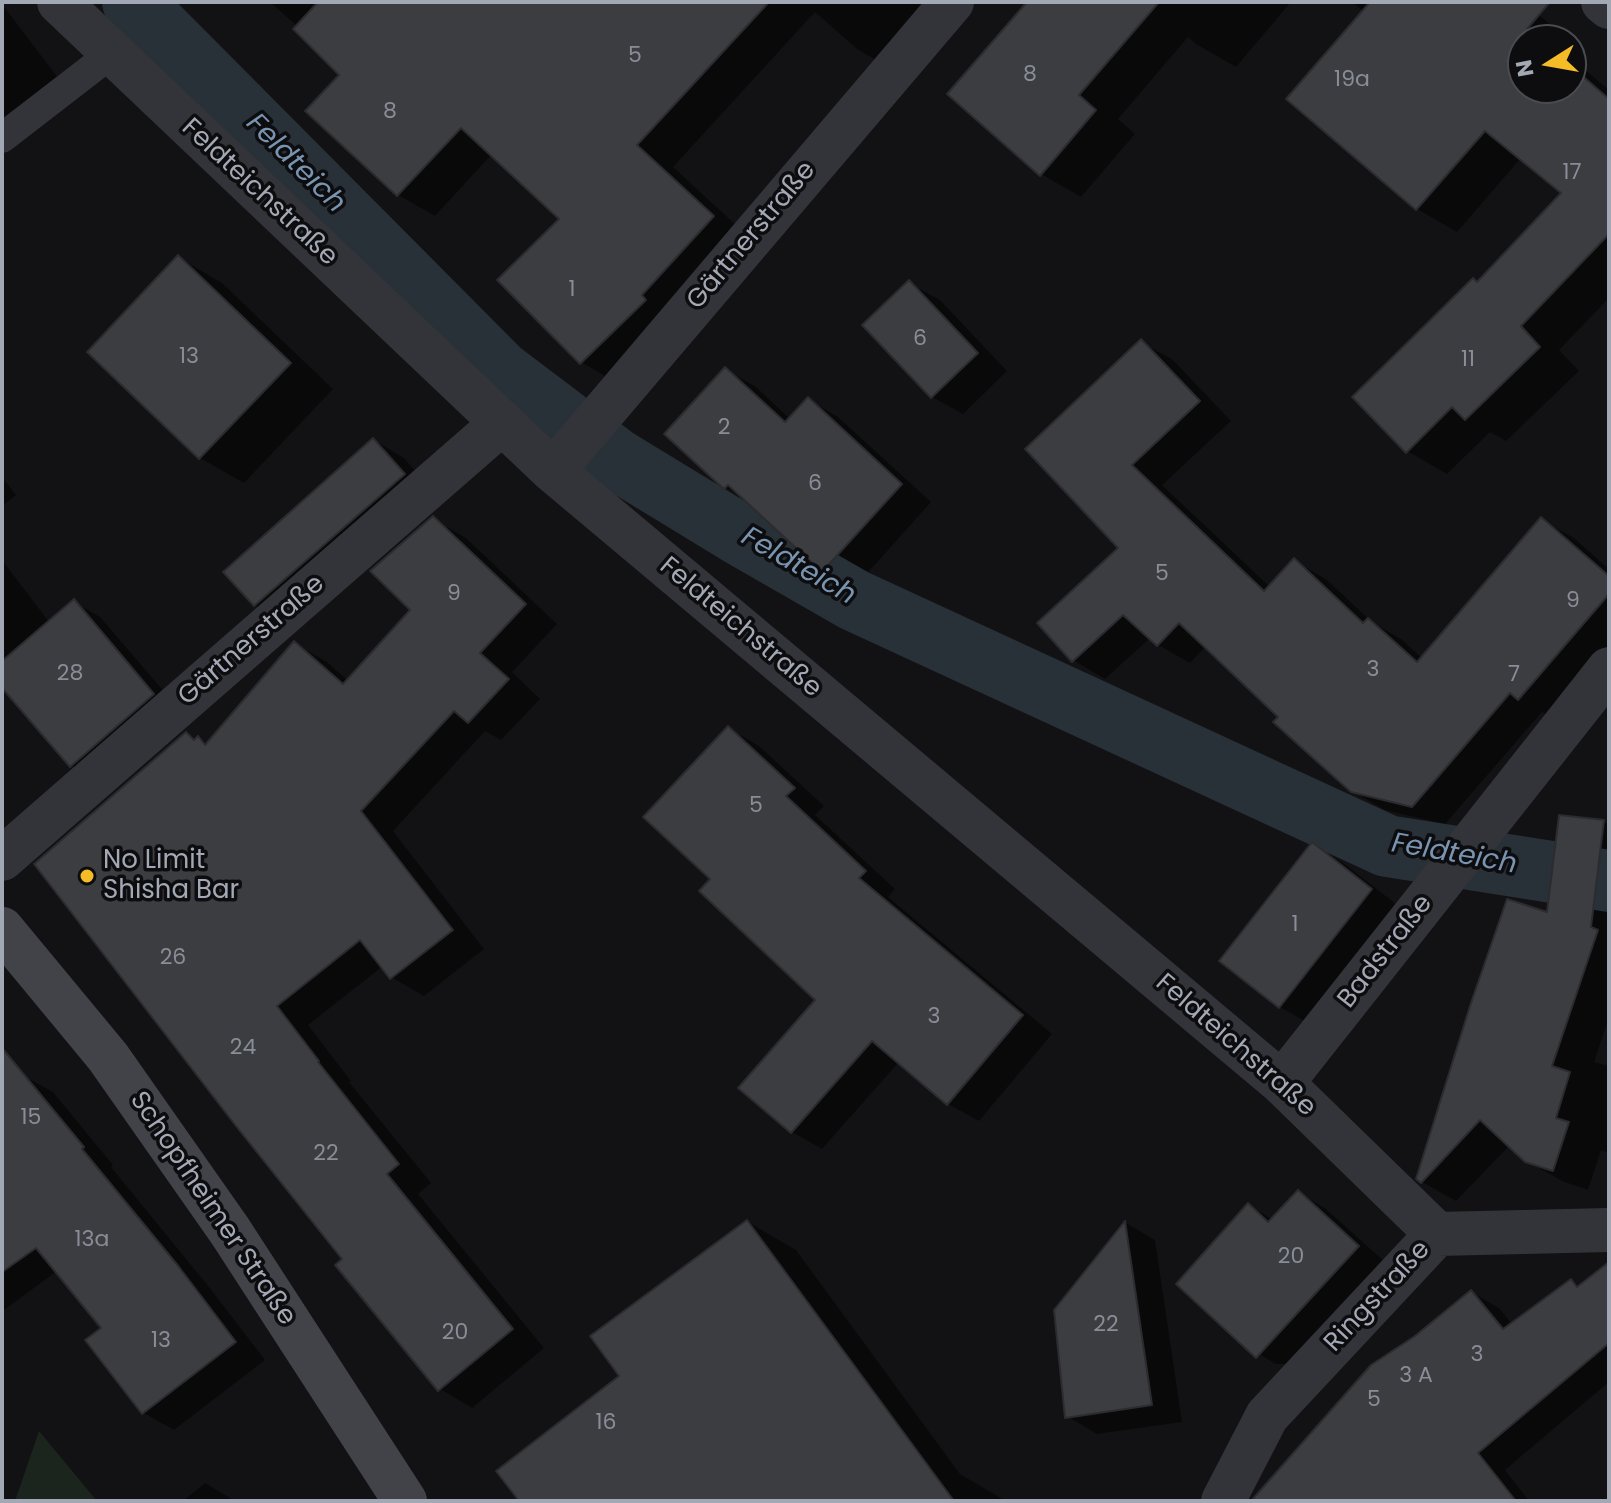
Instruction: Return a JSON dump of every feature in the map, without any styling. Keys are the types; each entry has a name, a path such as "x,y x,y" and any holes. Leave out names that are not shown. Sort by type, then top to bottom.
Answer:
{"main road":[{"name":"Schopfheimer Straße","path":"2,929 108,1057 230,1231 405,1501"}],"street":[{"name":"Feldteichstraße","path":"59,2 502,423 561,461 1282,1083 1437,1234"},
{"name":"Gärtnerstraße","path":"561,461 952,2"},
{"path":"1603,2 1609,7"},
{"name":"Gärtnerstraße","path":"2,859 502,423"},
{"name":"Badstraße","path":"1282,1083 1609,669"},
{"name":"Ringstraße","path":"1223,1501 1267,1416 1437,1234 1609,1230"}],"lane":[{"path":"2,138 112,53"}],"shaded area":[{"path":"39,1431 97,1501 15,1501"}],"building":[{"path":"318,2 769,2 637,145 714,216 642,295 646,300 580,364 497,280 559,219 461,128 397,196 305,111 339,75 293,29"},
{"path":"1027,2 1159,2 1079,95 1096,110 1040,176 947,94"},
{"path":"1370,2 1550,2 1531,24 1507,24 1507,104 1587,104 1587,80 1609,99 1609,234 1521,326 1540,347 1465,420 1452,407 1406,453 1352,397 1473,278 1477,282 1561,193 1485,131 1416,210 1286,99"},
{"path":"178,255 291,363 199,459 87,352"},
{"path":"909,280 978,353 931,398 862,325"},
{"path":"1141,339 1200,401 1132,465 1264,591 1294,558 1363,623 1368,618 1417,662 1541,517 1609,576 1609,594 1518,700 1510,693 1412,807 1351,792 1273,722 1278,717 1179,623 1157,646 1123,615 1072,662 1037,623 1118,548 1025,449"},
{"path":"725,367 785,422 808,397 902,484 822,572 728,485 724,489 664,434"},
{"path":"373,438 405,474 254,606 223,572"},
{"path":"433,516 526,604 480,653 509,679 468,723 454,711 361,811 453,930 390,979 360,940 277,1006 399,1164 387,1174 513,1329 438,1391 335,1265 342,1259 34,864 186,732 194,740 198,736 205,745 294,641 343,684 410,610 370,571"},
{"path":"74,599 154,694 70,767 2,688 2,661"},
{"path":"728,726 795,788 786,796 866,871 859,878 1023,1015 947,1105 872,1041 791,1133 738,1088 815,1000 699,891 710,879 643,817"},
{"path":"1559,815 1604,820 1591,927 1598,930 1552,1066 1570,1072 1556,1118 1569,1122 1553,1171 1525,1162 1480,1120 1421,1183 1416,1179 1507,899 1547,912"},
{"path":"1312,842 1372,889 1279,1008 1219,961"},
{"path":"2,1048 84,1147 82,1149 236,1342 142,1414 85,1340 101,1328 36,1248 2,1272"},
{"path":"1298,1190 1359,1246 1256,1358 1176,1284 1248,1203 1268,1222"},
{"path":"747,1220 954,1501 519,1501 496,1471 619,1376 590,1336"},
{"path":"1125,1221 1152,1405 1065,1418 1054,1310"},
{"path":"1609,1262 1609,1343 1478,1453 1516,1501 1251,1501 1371,1365 1415,1336 1471,1290 1503,1329 1571,1279 1577,1287"}],"waterway":[{"name":"Feldteich","path":"133,2 501,372 616,459 739,534 854,600 1387,846 1609,881"}],"place":[{"name":"No Limit Shisha Bar","path":"87,876"}]}
